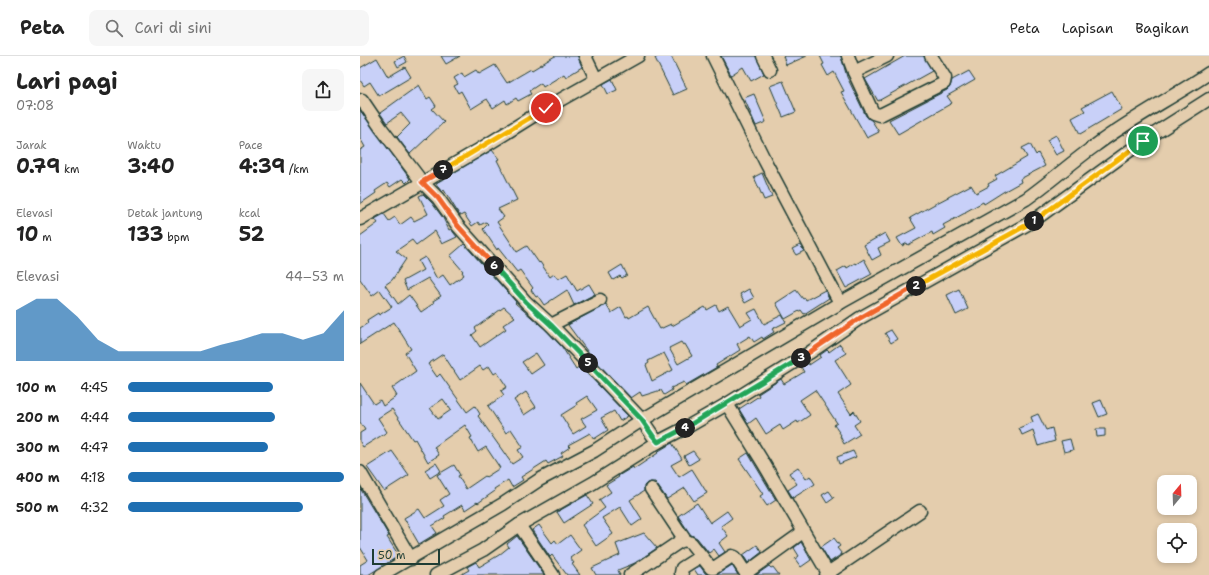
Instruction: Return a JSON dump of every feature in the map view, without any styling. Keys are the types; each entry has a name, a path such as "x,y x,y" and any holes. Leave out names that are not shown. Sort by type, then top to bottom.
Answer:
{"street":[{"path":"584,56 596,79"},
{"path":"360,218 477,151 546,108 638,56"},
{"path":"713,56 765,161 840,303"},
{"path":"763,56 770,70"},
{"path":"848,56 873,113 879,115 944,83 945,78 931,56"},
{"path":"854,72 887,56"},
{"path":"381,575 411,559 503,504 539,480 594,451 643,422 840,303 1026,199 1044,187 1095,145 1150,108 1209,73"},
{"path":"361,99 422,182 438,198 458,226 526,302 551,325 643,422 655,439"},
{"path":"436,575 483,550 519,525 593,483 655,439 687,427 727,404 809,353 860,318 1033,221 1143,141 1209,99"},
{"path":"551,325 600,300"},
{"path":"727,404 764,464 827,574 920,512"},
{"path":"360,472 411,559"},
{"path":"650,489 684,540 691,543 709,567 713,568 729,557 734,557 746,574 803,532"},
{"path":"519,525 553,575"},
{"path":"630,575 684,540"},
{"path":"682,575 682,568 701,556"}],"building":[{"path":"404,56 407,62 398,67 395,61"},
{"path":"441,56 460,56 446,64"},
{"path":"555,56 578,56 582,67 566,77 564,74 543,87 541,83 529,91 531,94 518,101 516,98 507,104 505,100 493,108 487,99 471,109 461,91 458,93 454,86 458,84 454,78 462,73 464,77 476,70 479,74 495,65 507,83"},
{"path":"659,56 671,56 687,89 673,95 655,58"},
{"path":"721,56 756,56 764,74 751,81 743,67 731,75"},
{"path":"783,56 807,56 786,65"},
{"path":"820,56 841,56 847,77 866,116 872,121 879,132 867,138 841,92 844,91 834,72 828,76 822,65 824,64"},
{"path":"905,56 924,56 932,71 878,101 865,79"},
{"path":"377,58 388,77 405,67 411,77 379,96 370,82 364,86 360,80 360,68"},
{"path":"969,71 975,80 947,96 952,103 898,134 889,120 947,90 950,87 952,80"},
{"path":"612,79 617,90 608,94 603,84"},
{"path":"783,81 796,112 783,117 770,86"},
{"path":"419,85 427,99 430,97 436,106 432,109 444,122 410,154 397,137 410,124 401,113 387,123 380,113"},
{"path":"1112,91 1122,109 1080,134 1072,118 1085,111 1082,107"},
{"path":"754,94 766,122 756,126 744,98"},
{"path":"360,110 410,179 406,183 402,179 390,187 387,183 360,204 360,150 365,147 360,138"},
{"path":"1056,135 1064,151 1056,155 1047,140"},
{"path":"1030,144 1036,155 1038,153 1045,166 1020,179 1021,182 984,204 983,202 943,225 945,228 933,235 932,232 908,245 907,243 902,246 897,238 916,228 910,218 971,185 976,193 989,186 988,184 997,179 995,176 1027,157 1022,148"},
{"path":"492,150 499,159 497,160 517,200 498,209 504,217 497,222 517,252 527,246 550,277 554,274 558,279 567,274 577,291 589,284 595,294 574,305 567,290 544,305 538,296 536,297 531,290 533,288 520,270 517,272 498,248 497,250 483,229 488,224 486,222 480,225 478,222 472,226 464,214 460,216 444,190 442,192 438,187 436,183"},
{"path":"762,173 772,197 764,200 754,177"},
{"path":"423,194 432,203 443,218 449,230 451,229 457,237 442,244 435,231 416,245 412,240 396,251 406,259 392,280 385,285 398,304 409,295 421,312 434,303 433,301 441,296 428,278 407,290 403,281 423,270 418,261 425,257 437,279 443,275 450,285 464,275 462,272 463,271 450,256 464,244 516,302 515,303 546,330 562,347 576,369 580,366 628,416 620,421 614,411 601,418 608,430 594,439 590,433 568,445 570,447 561,453 563,456 548,464 546,461 521,477 523,480 512,487 508,480 494,489 495,491 478,503 477,502 465,510 462,505 444,516 445,518 432,526 437,533 419,544 404,518 419,509 425,518 444,506 440,500 449,494 437,475 454,465 460,475 458,476 466,489 500,468 486,447 478,452 465,425 434,447 439,455 428,462 415,439 413,440 392,409 378,418 387,432 363,447 360,442 360,433 365,430 360,422 360,383 374,404 380,400 383,406 397,396 392,388 416,371 405,353 411,349 394,322 360,344 360,328 368,323 367,320 392,307 380,290 372,296 360,279 360,236 378,223 375,219 384,214 389,221 395,217 400,225 411,217 414,221 428,214 419,196","holes":["504,307 515,317 503,325 506,329 480,347 472,335 477,331 475,328","536,353 544,365 531,374 522,362","443,354 460,380 480,366 483,370 489,366 494,374 497,372 507,387 501,391 504,395 488,406 506,433 511,429 523,447 518,450 523,457 512,464 478,416 480,414 475,406 467,412 440,374 437,377 428,364","526,392 536,407 524,415 514,400","587,396 597,410 581,419 586,426 573,434 561,415 577,405 576,403","443,399 451,410 438,419 430,408"]},
{"path":"885,233 890,242 878,248 881,255 872,260 864,245"},
{"path":"800,245 804,251 796,255 792,249"},
{"path":"864,259 872,274 846,288 837,271 846,266 847,268 855,263 856,264"},
{"path":"622,265 627,275 622,278 620,276 613,280 609,273"},
{"path":"749,289 754,298 745,303 740,294"},
{"path":"959,289 968,309 956,315 947,295"},
{"path":"796,290 803,299 805,298 806,300 825,290 829,298 804,314 801,310 785,319 776,303"},
{"path":"606,304 611,313 621,307 626,317 628,316 629,318 648,307 660,329 671,324 672,326 705,307 707,310 716,305 719,311 728,306 740,326 752,319 748,313 756,309 764,324 782,315 786,322 772,329 774,332 763,339 762,337 754,342 750,336 737,344 740,350 716,365 717,367 686,385 684,382 671,388 672,390 664,395 661,390 642,396 640,392 631,398 590,355 568,325","holes":["681,342 683,345 685,344 692,356 678,364 669,348","664,353 673,370 652,381 646,365 649,363 648,361"]},
{"path":"891,330 897,339 891,343 885,333"},
{"path":"840,344 846,353 835,360 851,385 838,394 851,414 854,411 860,421 854,425 860,434 844,444 840,436 841,435 834,425 837,423 815,390 800,400 810,415 798,423 797,421 783,430 780,425 766,434 756,418 748,424 739,409 781,379 784,384 804,372 801,367 808,363 809,365 821,357 820,355 827,350 829,352"},
{"path":"1101,400 1107,414 1099,417 1093,403"},
{"path":"1038,414 1046,430 1052,428 1055,441 1038,446 1033,430 1022,435 1019,428 1033,422 1031,417"},
{"path":"1096,429 1105,429 1105,436 1097,437"},
{"path":"1070,439 1073,450 1064,452 1061,441"},
{"path":"672,443 682,459 671,465 679,477 692,469 707,493 694,501 685,488 667,499 655,482 647,483 644,486 644,491 630,500 642,519 632,526 620,507 602,518 613,534 596,546 582,525 605,508 599,500 611,492 606,485 633,467 634,469"},
{"path":"392,451 409,475 384,491 367,467"},
{"path":"693,451 699,459 689,465 684,456"},
{"path":"853,451 856,457 839,464 837,457"},
{"path":"748,453 776,500 767,506 760,496 763,494 739,459"},
{"path":"436,463 441,471 430,478 425,470"},
{"path":"798,467 806,479 810,476 815,484 793,498 788,490 797,484 789,473"},
{"path":"360,488 389,536 387,537 399,556 368,575 360,575 360,565 368,560 360,547"},
{"path":"829,491 834,498 827,503 822,495"},
{"path":"587,495 593,504 564,523 557,512"},
{"path":"697,503 710,523 727,511 732,518 721,526 728,536 719,543 725,552 719,556 714,549 709,553 697,538 691,535 678,516"},
{"path":"539,525 552,543 555,540 558,544 570,535 581,550 570,558 574,563 572,564 580,575 567,575 552,555 550,557 532,530"},
{"path":"644,533 657,548 635,563 618,570 620,575 596,575 592,568 620,555 616,544"},
{"path":"517,536 544,575 460,575 469,570 467,567 476,562 479,567 499,555 509,547 507,544"},
{"path":"834,538 840,546 837,548 842,554 830,562 821,547"},
{"path":"801,542 811,560 801,567 795,559 799,556 794,548"},
{"path":"757,545 762,552 748,563 743,555"},
{"path":"732,565 738,575 716,575 718,574"},
{"path":"700,566 705,573 709,575 698,575 694,569"},
{"path":"769,566 771,568 773,567 779,575 756,575"}],"route":[{"path":"546,108 477,151 422,182 438,198 458,226 526,302 551,325 642,420 658,442 727,404 809,353 860,318 1033,221 1143,141"}]}
